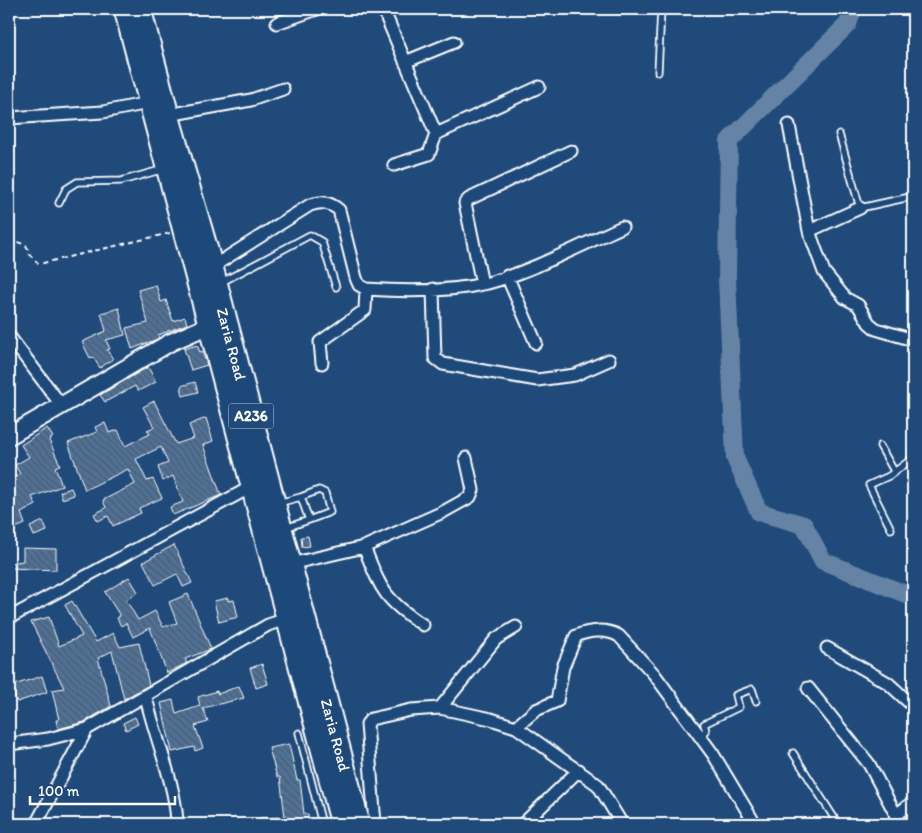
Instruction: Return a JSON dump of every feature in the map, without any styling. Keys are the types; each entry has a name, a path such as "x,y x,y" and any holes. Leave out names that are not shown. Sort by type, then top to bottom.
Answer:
{"highway":[{"name":"A236","path":"125,9 151,90 167,168 210,325 251,487 277,539 286,619 327,803 342,824"},
{"name":"Zaria Road","path":"140,9 151,90 168,115 214,276 274,505 277,539 290,564 360,824"}],"street":[{"path":"277,23 317,9"},
{"path":"384,9 436,134 429,154 394,165"},
{"path":"405,62 454,42"},
{"path":"436,134 539,87"},
{"path":"168,115 251,100 282,89"},
{"path":"9,118 103,112 151,90"},
{"path":"789,125 809,231 824,272 845,298 858,305 869,323 876,329 913,340"},
{"path":"482,284 465,203 468,199 571,152"},
{"path":"214,276 310,205 329,203 339,210 356,278 360,285 366,289 433,289 482,284 507,276 622,227"},
{"path":"809,231 860,208"},
{"path":"507,276 536,343"},
{"path":"322,363 320,342 366,310 366,289"},
{"path":"433,289 435,358 443,364 537,380 575,374 609,360"},
{"path":"9,436 171,342 210,325"},
{"path":"9,336 62,406"},
{"path":"290,564 364,547 443,512 470,497 473,490 466,458"},
{"path":"9,618 251,487"},
{"path":"364,547 381,589 390,602 423,626"},
{"path":"9,744 48,739 88,729 268,626 286,619"},
{"path":"440,708 496,639 516,627"},
{"path":"516,728 536,710 557,701 563,667 576,636 602,631 619,636 654,674 700,736 755,824"},
{"path":"827,648 888,682 913,706"},
{"path":"808,688 869,764 895,819 913,802"},
{"path":"146,697 152,726 175,802 177,821 175,824"},
{"path":"375,824 367,724 371,719 411,710 440,708 491,719 516,728 598,785 606,795 622,824"},
{"path":"36,824 88,729"},
{"path":"523,824 579,770"}],"lane":[{"path":"658,72 661,9"},
{"path":"839,134 860,208 910,197"},
{"path":"59,204 66,189 77,182 121,181 167,168"},
{"path":"214,276 310,235 322,242 336,287"},
{"path":"880,446 894,471"},
{"path":"891,529 869,485 889,476 913,458"},
{"path":"274,505 319,490 325,493 330,512 309,520 277,539"},
{"path":"301,497 309,520"},
{"path":"700,736 706,732 704,724 739,707 736,695 752,689 756,702"},
{"path":"299,733 327,803 322,824"},
{"path":"793,753 838,824"}],"path":[{"path":"9,239 26,245 30,255 39,264 184,230"}],"building":[{"path":"156,285 161,302 166,300 173,321 185,317 187,324 158,335 159,338 132,349 126,328 148,323 138,290"},
{"path":"119,308 125,335 106,340 110,349 107,350 113,359 100,368 93,357 90,358 82,342 106,331 101,313"},
{"path":"197,345 200,352 202,351 207,365 191,370 184,349"},
{"path":"148,367 156,382 138,391 135,386 105,402 100,395"},
{"path":"195,382 198,392 183,396 181,386"},
{"path":"154,401 176,444 194,438 189,425 206,418 213,441 203,445 221,495 173,515 170,507 183,502 173,476 163,481 158,467 168,463 161,447 136,459 147,481 153,479 162,498 139,508 141,513 113,526 108,516 98,521 94,514 106,508 103,500 135,484 128,469 85,490 68,443 97,432 95,427 105,423 109,433 118,430 125,446 150,434 147,430 154,427 143,407"},
{"path":"47,428 53,437 49,440 60,465 55,467 62,486 32,497 36,505 21,513 25,524 13,529 9,521 9,480 20,474 15,465 29,457 21,445"},
{"path":"71,488 74,495 62,499 60,492"},
{"path":"43,521 47,531 34,536 30,527"},
{"path":"308,536 310,546 302,547 301,537"},
{"path":"174,545 192,583 183,587 177,574 155,585 143,562"},
{"path":"23,548 56,549 56,570 9,568 9,563 23,561"},
{"path":"129,577 138,592 126,600 138,620 155,611 163,627 177,623 169,602 188,594 211,649 185,659 187,663 167,673 150,628 133,637 126,623 121,626 117,618 120,616 105,592"},
{"path":"228,598 228,601 234,600 238,617 219,622 214,601"},
{"path":"72,601 96,642 113,633 120,647 139,643 149,685 124,699 112,651 98,658 111,706 84,722 58,729 56,720 59,720 52,690 64,688 31,622 49,617 59,646 82,636 65,605"},
{"path":"262,664 268,684 256,688 250,668"},
{"path":"42,676 47,692 17,702 11,686"},
{"path":"239,686 244,698 203,708 208,722 195,726 203,748 195,751 194,747 172,752 161,703 173,700 176,714 200,706 198,697 217,691 218,694"},
{"path":"135,717 138,724 126,730 123,723"},
{"path":"289,744 297,780 300,780 304,814 308,814 309,824 261,824 260,818 285,817 280,777 277,777 269,748"}],"waterway":[{"path":"853,9 848,24 729,141 727,278 735,458 759,512 804,525 823,561 913,597"}]}
